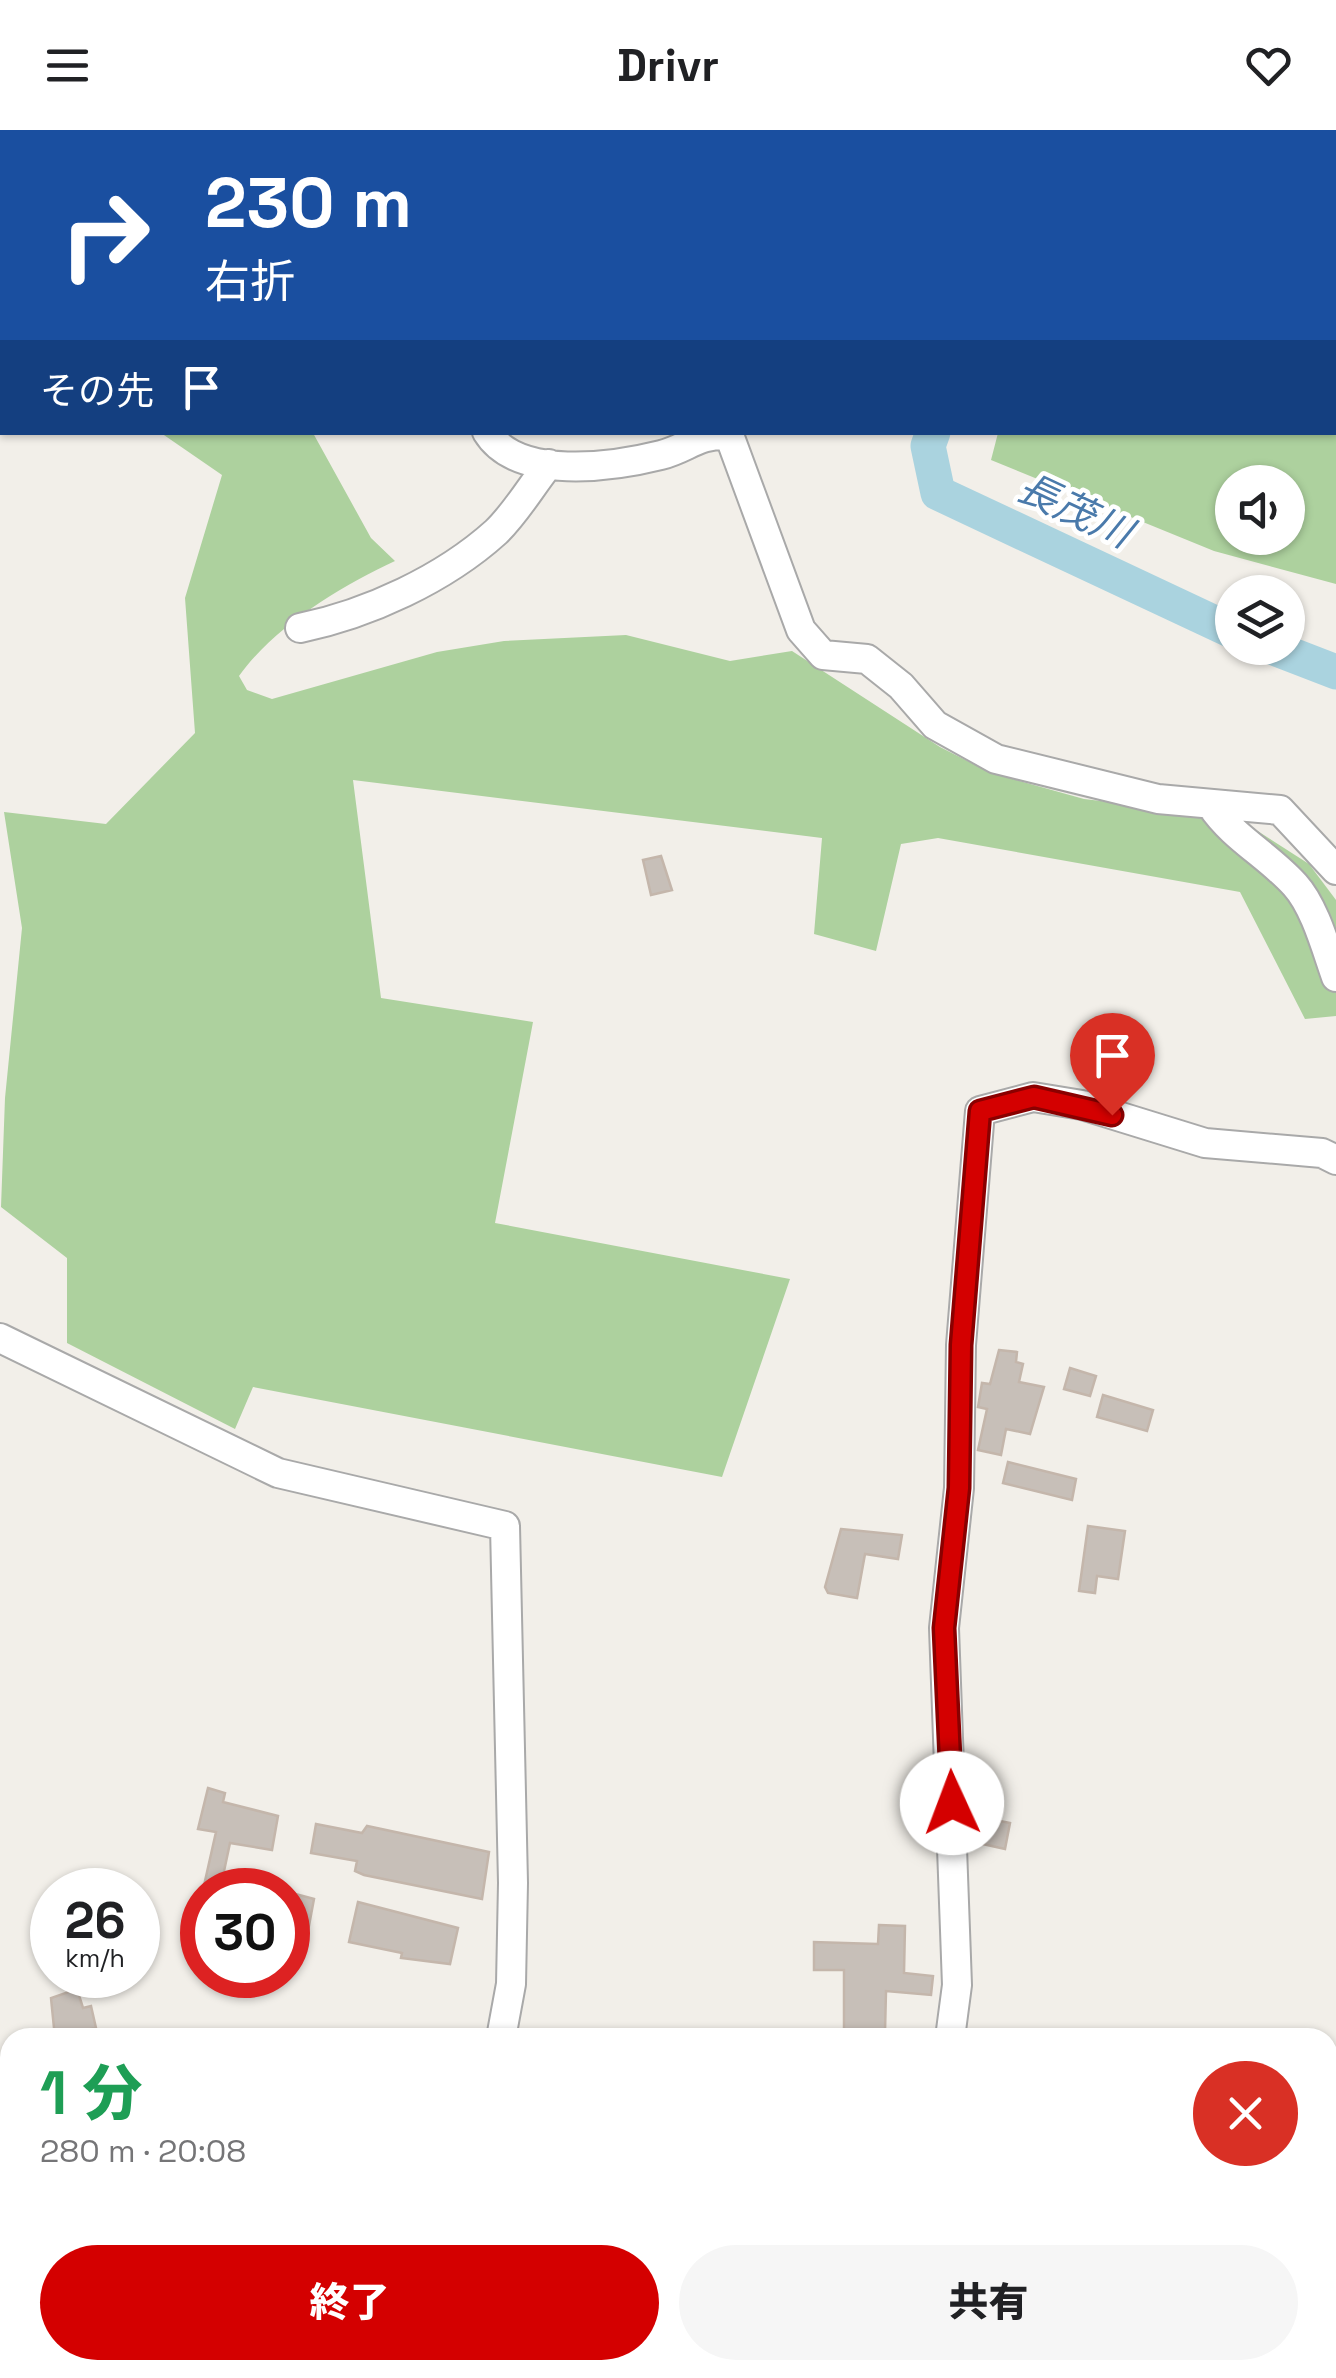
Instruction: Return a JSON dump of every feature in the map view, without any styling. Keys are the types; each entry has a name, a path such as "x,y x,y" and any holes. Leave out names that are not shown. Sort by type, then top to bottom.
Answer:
{"street":[{"path":"489,435 504,453 519,461 605,465 666,454 704,435"},
{"path":"728,435 801,630 824,655 867,658 901,686 936,725 996,759 1093,786 1212,805 1280,810 1336,870"},
{"path":"300,628 344,619 449,567 498,530 550,464"},
{"path":"1212,805 1226,828 1265,854 1299,889 1336,977"},
{"path":"951,2028 957,1985 944,1628 959,1488 961,1345 980,1111 1034,1097 1082,1106 1206,1143 1322,1153 1336,1160"},
{"path":"0,1338 278,1473 505,1526 513,1882 511,1984 502,2028"}],"green space":[{"path":"164,435 314,435 371,538 395,561 331,595 271,641 239,676 247,690 272,699 437,652 504,641 626,635 730,661 792,651 940,747 991,773 1084,799 1236,817 1309,864 1336,900 1336,1016 1305,1019 1240,892 938,838 901,844 876,951 814,934 822,838 353,780 381,998 533,1022 495,1223 790,1279 722,1477 253,1387 235,1429 67,1343 67,1258 1,1207 5,1098 22,928 4,812 106,824 195,733 185,598 222,475"},
{"path":"997,435 1336,435 1336,584 1229,555 1305,555 1305,465 1215,465 1214,551 991,460"}],"building":[{"path":"661,856 672,890 651,895 643,860"},
{"path":"999,1350 1017,1352 1016,1362 1023,1364 1019,1382 1044,1387 1030,1434 1006,1429 1001,1455 978,1450 987,1409 978,1407 982,1383 990,1384"},
{"path":"1070,1368 1096,1376 1090,1396 1064,1389"},
{"path":"1103,1395 1153,1410 1147,1431 1097,1417"},
{"path":"1008,1462 1076,1479 1072,1500 1003,1483"},
{"path":"1088,1526 1125,1531 1118,1579 1097,1576 1095,1593 1079,1591"},
{"path":"841,1529 902,1535 898,1559 865,1554 857,1598 828,1593 825,1587"},
{"path":"988,1785 1000,1787 995,1820 1010,1823 1005,1849 969,1841 971,1819 980,1820"},
{"path":"208,1788 225,1793 223,1802 278,1816 272,1850 230,1843 225,1868 208,1868 216,1832 198,1829"},
{"path":"316,1824 362,1833 367,1826 489,1852 482,1899 364,1875 355,1871 357,1861 311,1853"},
{"path":"358,1902 458,1928 450,1964 401,1958 402,1953 349,1942"},
{"path":"879,1925 905,1926 904,1973 933,1976 931,1995 886,1991 885,2028 844,2028 844,1970 814,1970 814,1942 878,1944"},
{"path":"51,1998 80,1998 83,2008 91,2006 96,2028 54,2028"}],"waterway":[{"name":"長茂川","path":"932,435 928,446 938,493 1215,623"},
{"name":"長茂川","path":"1305,660 1336,672"}],"route":[{"path":"952,1803 944,1628 959,1488 961,1345 980,1111 1034,1097 1112,1115"}]}
